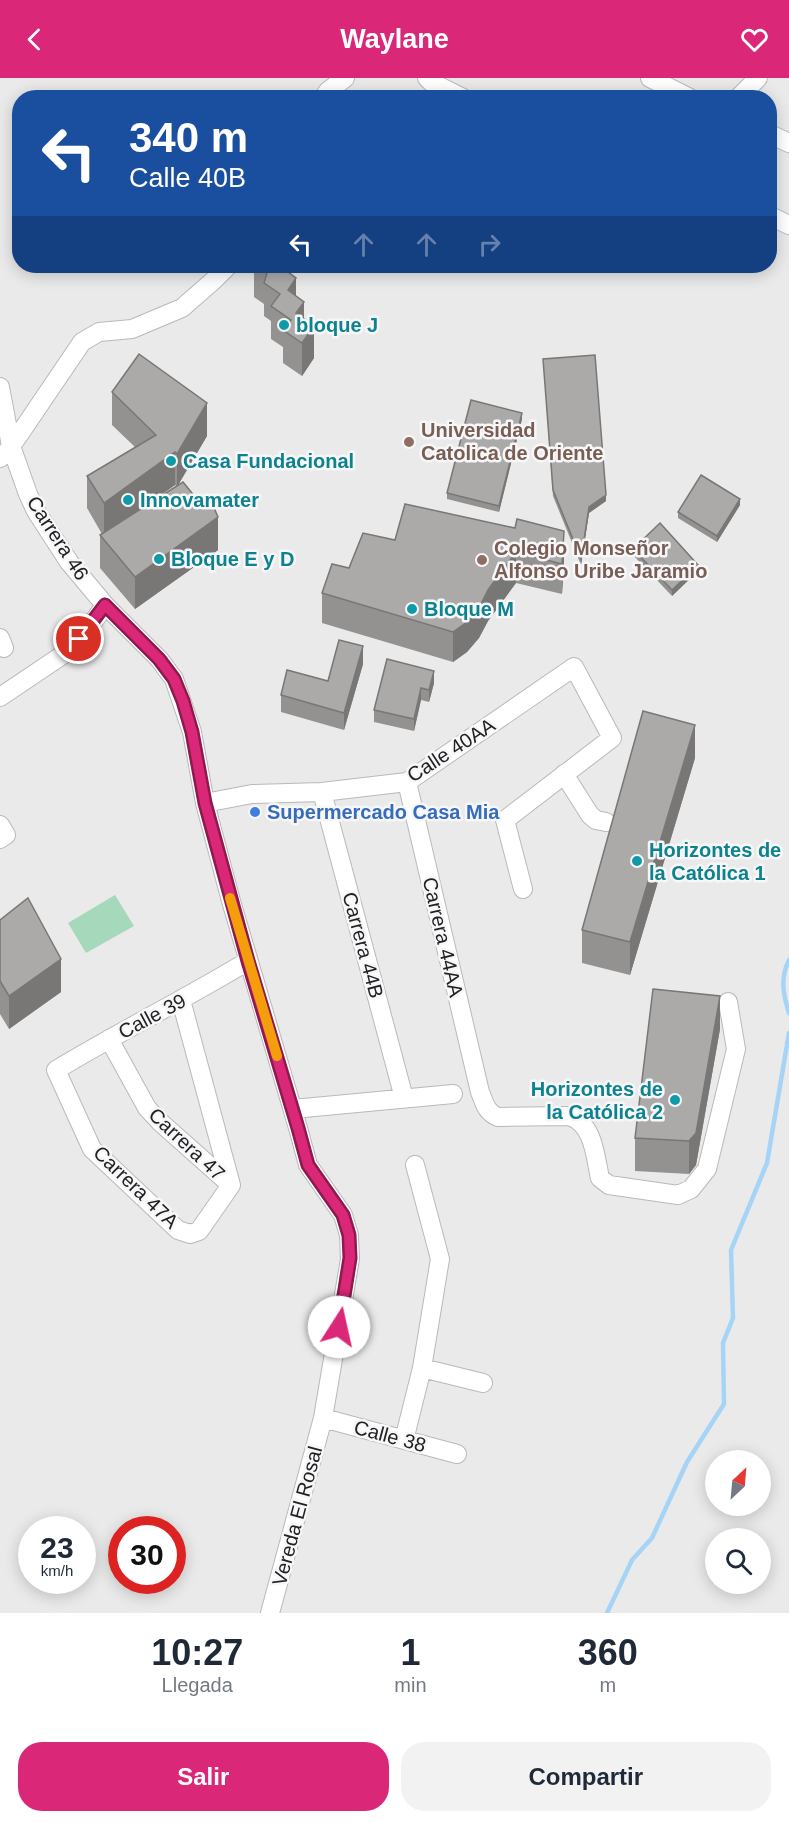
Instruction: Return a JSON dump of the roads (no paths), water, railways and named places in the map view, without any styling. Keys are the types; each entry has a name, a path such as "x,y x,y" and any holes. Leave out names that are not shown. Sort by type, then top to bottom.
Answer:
{"street":[{"path":"329,90 345,78"},
{"path":"427,78 448,90"},
{"path":"746,90 758,78"},
{"path":"5,452 82,342 99,332 132,329 182,308 221,273"},
{"name":"Carrera 46","path":"0,387 5,452 36,511 69,562 105,605 159,659 174,679 192,732 205,803 248,961 308,1165 343,1215 349,1235 350,1258 323,1418"},
{"path":"0,697 70,650 105,605"},
{"name":"Calle 40AA","path":"205,803 252,794 322,792 407,782 574,667 612,738 564,774"},
{"path":"524,889 505,820 564,774 590,815 596,820 606,822"},
{"name":"Carrera 44AA","path":"407,782 480,1092 490,1114 498,1117 569,1116 576,1118 589,1132 600,1178 609,1185 678,1195 691,1189 706,1169 736,1049 729,1002"},
{"name":"Carrera 44B","path":"322,792 404,1098"},
{"name":"Calle 39","path":"56,1070 248,961"},
{"path":"182,1000 231,1185"},
{"name":"Carrera 47","path":"109,1039 147,1108 159,1122 231,1185"},
{"name":"Carrera 47A","path":"56,1070 92,1149 178,1230 190,1234 200,1231 231,1185"},
{"path":"293,1109 453,1094"},
{"path":"404,1440 422,1368 440,1259 415,1165"},
{"path":"422,1368 483,1383"},
{"name":"Calle 38","path":"323,1418 457,1454"},
{"name":"Vereda El Rosal","path":"270,1613 323,1418"}],"waterway":[{"path":"789,960 784,973 783,986 789,1013"},
{"path":"607,1613 632,1560 652,1538 687,1462 724,1404 723,1343 733,1318 731,1250 767,1163 789,1033"}],"place":[{"name":"bloque J","path":"284,325"},
{"name":"Universidad Catolica de Oriente","path":"409,442"},
{"name":"Casa Fundacional","path":"171,461"},
{"name":"Innovamater","path":"128,500"},
{"name":"Bloque E y D","path":"159,559"},
{"name":"Colegio Monseñor Alfonso Uribe Jaramio","path":"482,560"},
{"name":"Bloque M","path":"412,609"},
{"name":"Supermercado Casa Mia","path":"255,812"},
{"name":"Horizontes de la Católica 1","path":"637,861"},
{"name":"Horizontes de la Católica 2","path":"675,1100"}]}
